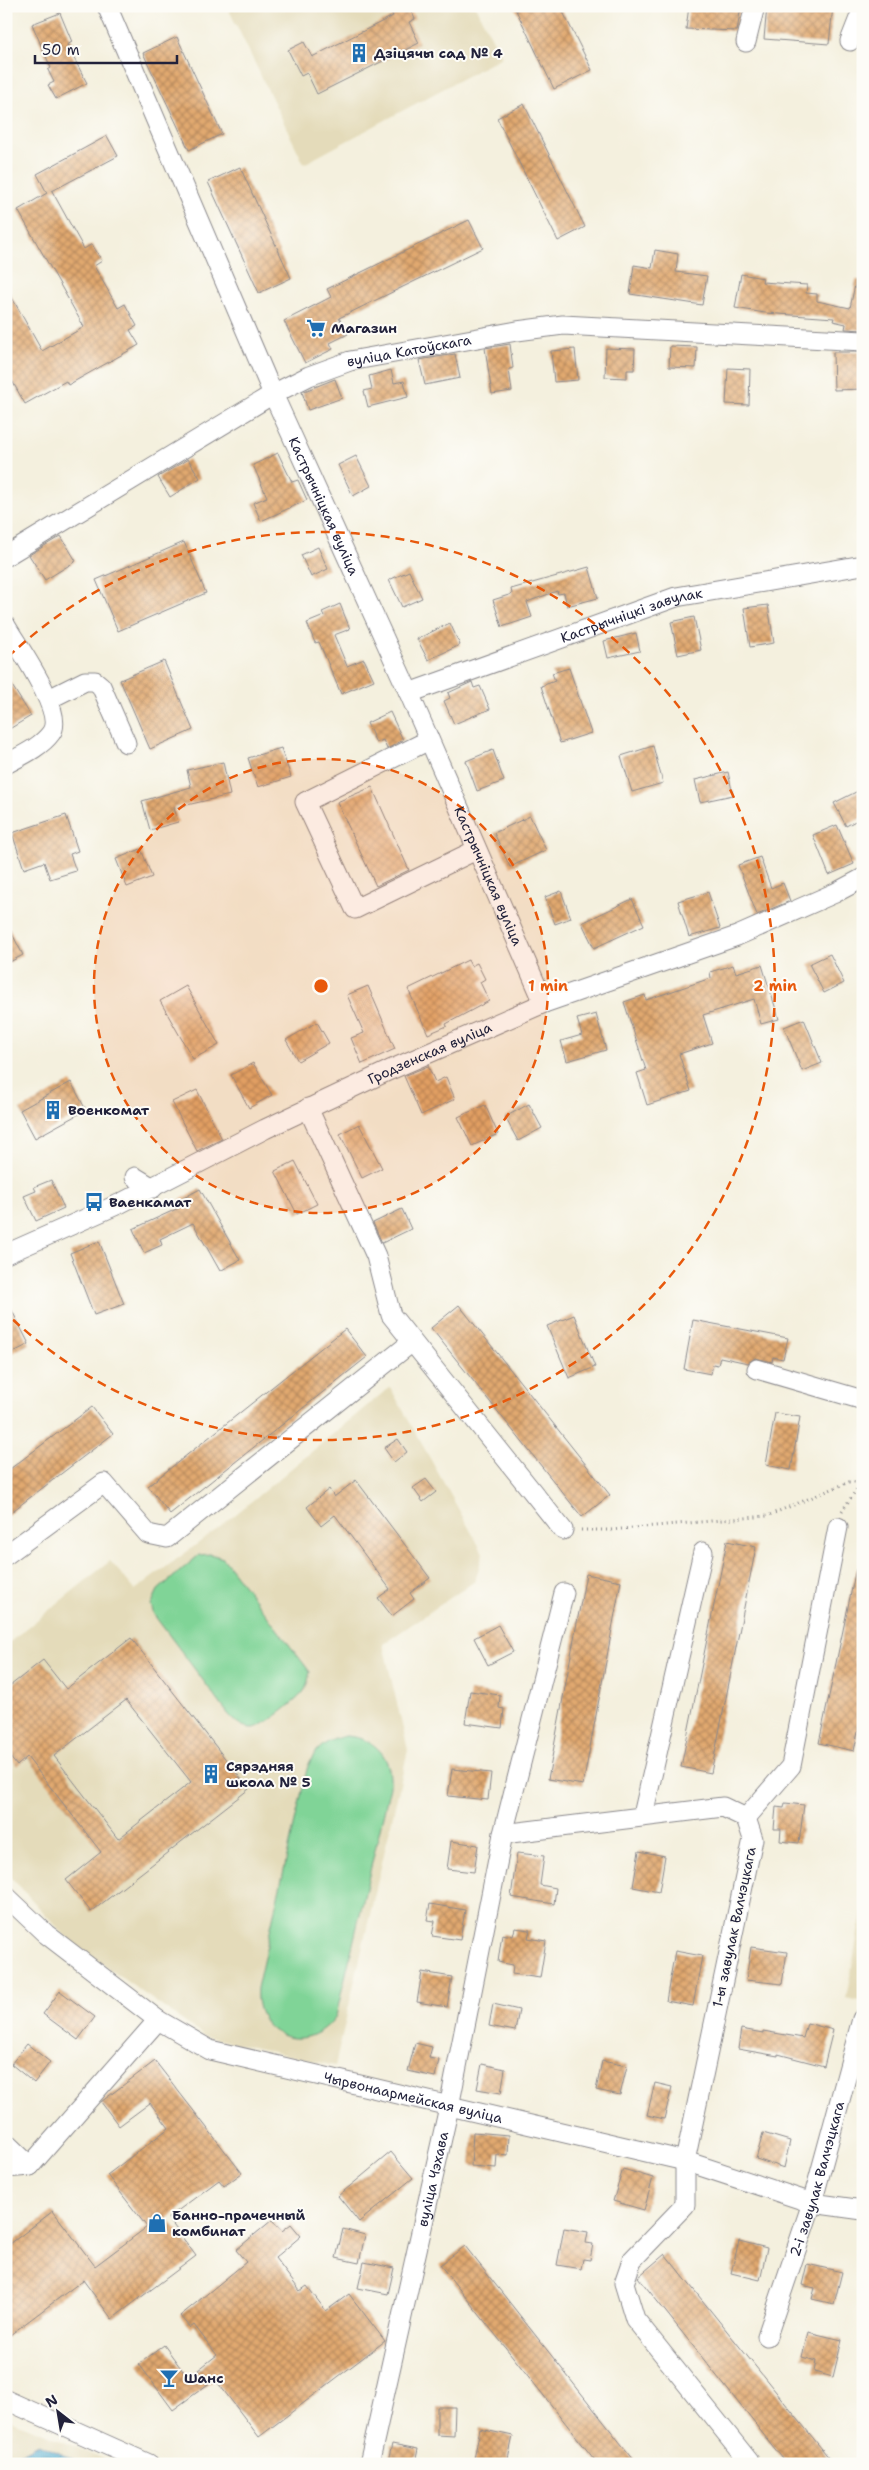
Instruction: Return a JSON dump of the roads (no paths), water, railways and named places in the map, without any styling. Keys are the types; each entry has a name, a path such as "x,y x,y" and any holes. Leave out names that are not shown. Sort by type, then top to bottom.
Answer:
{"street":[{"name":"Кастрычніцкая вуліца","path":"107,6 273,394 409,693 544,1003"},
{"path":"746,42 755,6"},
{"path":"850,41 863,8"},
{"name":"вуліца Катоўскага","path":"6,556 273,394 309,376 350,361 516,330 563,325 863,341"},
{"name":"Кастрычніцкі завулак","path":"409,693 676,597 863,565"},
{"path":"6,626 49,700 55,722 52,733 40,744 6,764"},
{"path":"49,700 85,681 95,681 101,686 126,743"},
{"path":"429,740 305,802 355,909 476,850"},
{"name":"Гродзенская вуліца","path":"6,1254 153,1188 308,1108 544,1003 737,936 835,893 863,878"},
{"path":"308,1108 376,1256 391,1315 562,1530"},
{"path":"135,1177 153,1188"},
{"path":"6,1555 104,1483 148,1534 167,1538 412,1342"},
{"path":"757,1369 863,1400"},
{"path":"502,1834 643,1815 723,1807 746,1818 791,1766 838,1527"},
{"path":"643,1815 702,1552"},
{"name":"вуліца Чэхава","path":"369,2464 449,2107 502,1834 564,1593"},
{"name":"1-ы завулак Валчэцкага","path":"746,1818 753,1839 685,2161 685,2205 632,2260 624,2283 634,2319 751,2464"},
{"name":"Чырвонаармейская вуліца","path":"6,1896 46,1934 158,2020 210,2050 685,2161 812,2203 863,2210"},
{"name":"2-і завулак Валчэцкага","path":"767,2336 812,2203 862,2019"},
{"path":"6,2168 30,2166 158,2020"},
{"path":"6,2143 30,2166"},
{"path":"6,2400 150,2464"}],"water":[{"path":"39,2444 84,2464 11,2464 14,2456"}],"place":[{"name":"Дзіцячы сад № 4","path":"359,53"},
{"name":"Магазин","path":"316,328"},
{"name":"Военкомат","path":"53,1110"},
{"name":"Ваенкамат","path":"94,1202"},
{"name":"Сярэдняя школа № 5","path":"211,1774"},
{"name":"Банно-прачечный комбинат","path":"157,2223"},
{"name":"Шанс","path":"169,2378"}]}
